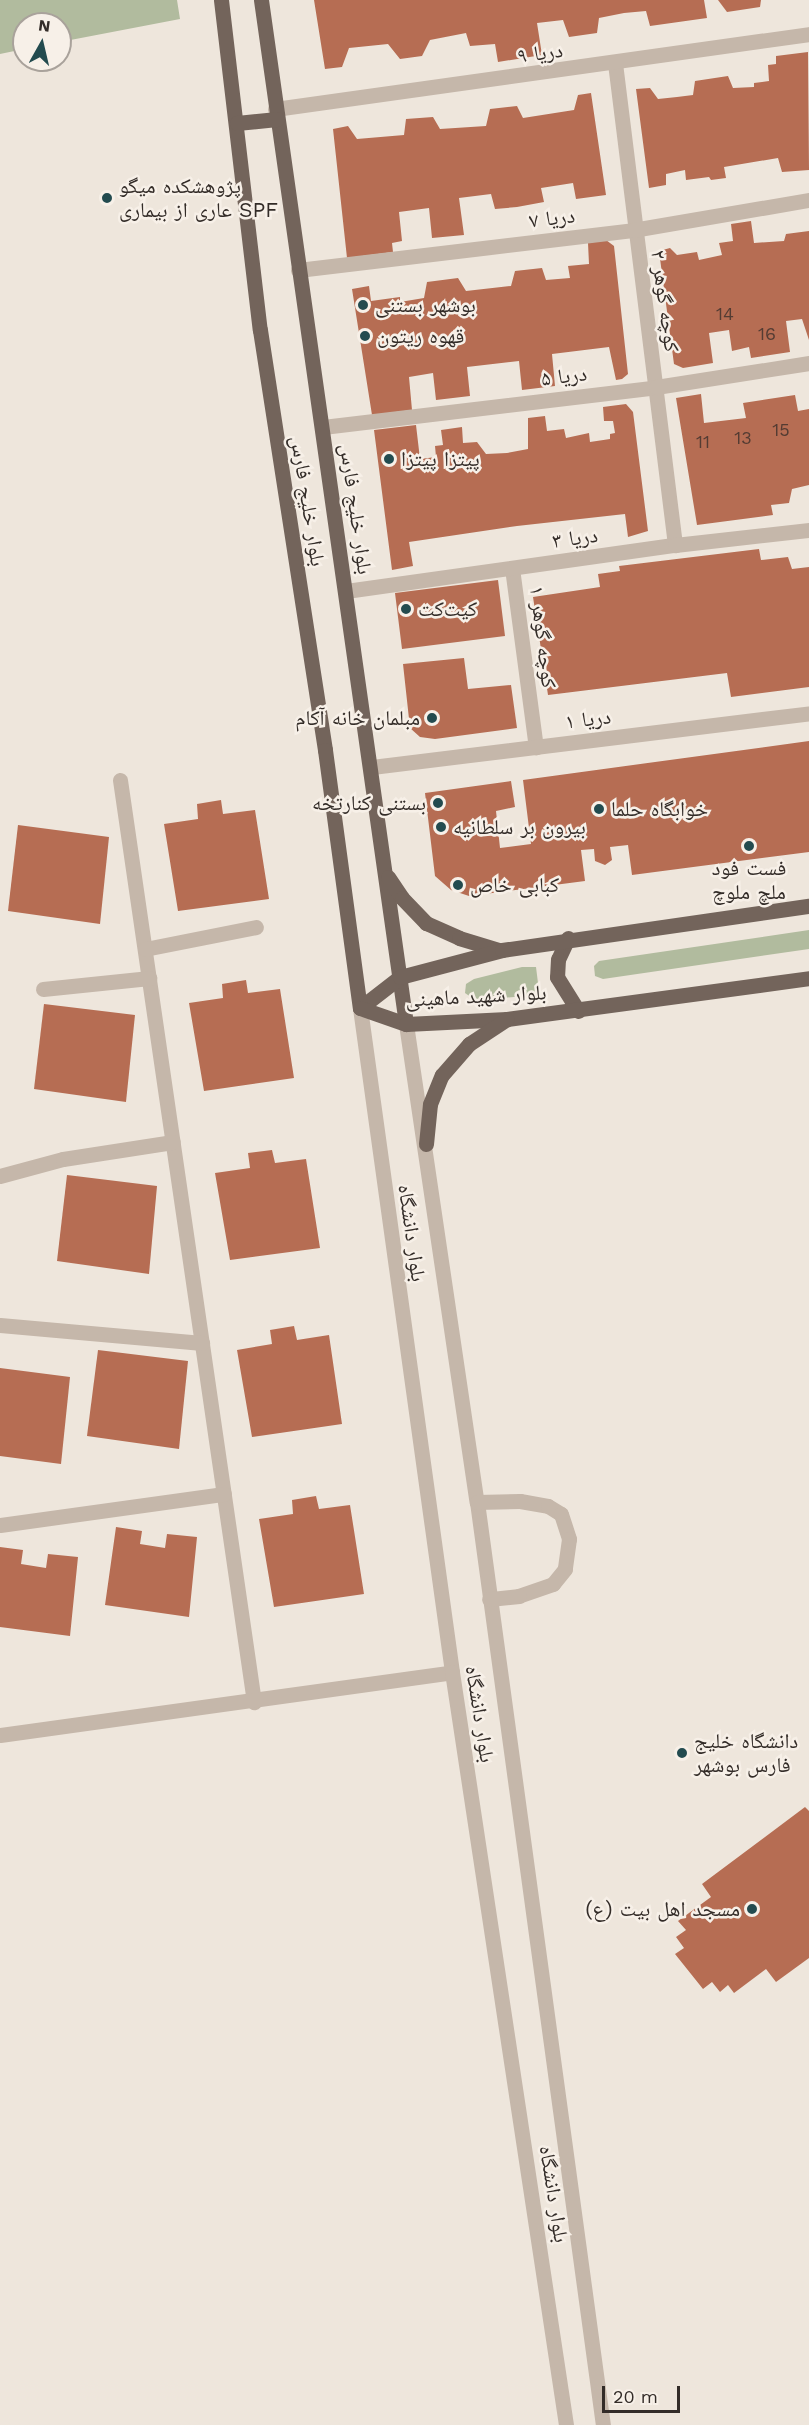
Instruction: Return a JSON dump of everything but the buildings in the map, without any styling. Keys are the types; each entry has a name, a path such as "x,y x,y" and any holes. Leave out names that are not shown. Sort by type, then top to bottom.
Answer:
{"main road":[{"name":"بلوار خلیج ‌فارس","path":"221,0 260,330 325,750 360,1008"},
{"name":"بلوار خلیج‌ فارس","path":"261,0 298,270 372,767 406,1024"},
{"path":"237,123 276,114"},
{"path":"385,872 402,898 426,923 459,938 502,950"},
{"name":"بلوار شهید ماهینی","path":"360,1008 400,977 502,950 568,938 809,906"},
{"path":"568,938 558,959 557,977 578,1011"},
{"name":"بلوار شهید ماهینی","path":"360,1008 406,1024 507,1019 809,978"},
{"path":"426,1144 430,1104 442,1075 469,1044 507,1019"}],"street":[{"name":"دریا ۹","path":"276,114 809,34"},
{"name":"کوچه گوهر ۲","path":"615,63 633,230 656,387 675,545"},
{"name":"دریا ۷","path":"298,270 633,230 809,200"},
{"name":"دریا ۵","path":"323,427 656,387 809,363"},
{"name":"دریا ۳","path":"346,591 675,545 809,530"},
{"name":"کوچه گوهر ۱","path":"512,568 536,747"},
{"name":"دریا ۱","path":"372,767 809,713"},
{"path":"120,780 254,1702"},
{"path":"145,949 256,927"},
{"path":"43,989 149,978"},
{"name":"بلوار دانشگاه","path":"360,1008 452,1672 566,2425"},
{"name":"بلوار دانشگاه","path":"406,1024 426,1144 477,1502 603,2425"},
{"path":"0,1176 63,1159 173,1142"},
{"path":"0,1325 202,1342"},
{"path":"0,1526 224,1494"},
{"path":"477,1502 520,1501 548,1506 561,1514 569,1539 565,1569 553,1584 519,1596 489,1599"},
{"path":"0,1735 254,1702 452,1672"}],"green space":[{"path":"0,0 177,0 180,19 72,40 72,12 12,12 12,52 0,54"},
{"path":"809,930 809,949 603,979 595,976 594,966 599,961"},
{"path":"522,967 536,967 539,991 526,996 475,1000 465,993 466,984 474,979"}],"place":[{"name":"پژوهشکده میگو عاری از بیماری SPF","path":"107,198"},
{"name":"بوشهر بستنی","path":"363,305"},
{"name":"قهوه ریتون","path":"365,336"},
{"name":"پیتزا پیتزا","path":"389,459"},
{"name":"کیت‌کت","path":"406,609"},
{"name":"مبلمان خانه آکام","path":"432,718"},
{"name":"بستنی کنارتخه","path":"438,803"},
{"name":"خوابگاه حلما","path":"599,809"},
{"name":"بیرون بر سلطانیه","path":"441,827"},
{"name":"فست فود ملچ ملوچ","path":"749,846"},
{"name":"کبابی خاص","path":"458,885"},
{"name":"دانشگاه خلیج فارس بوشهر","path":"682,1753"},
{"name":"مسجد اهل بیت (ع)","path":"752,1909"}]}
